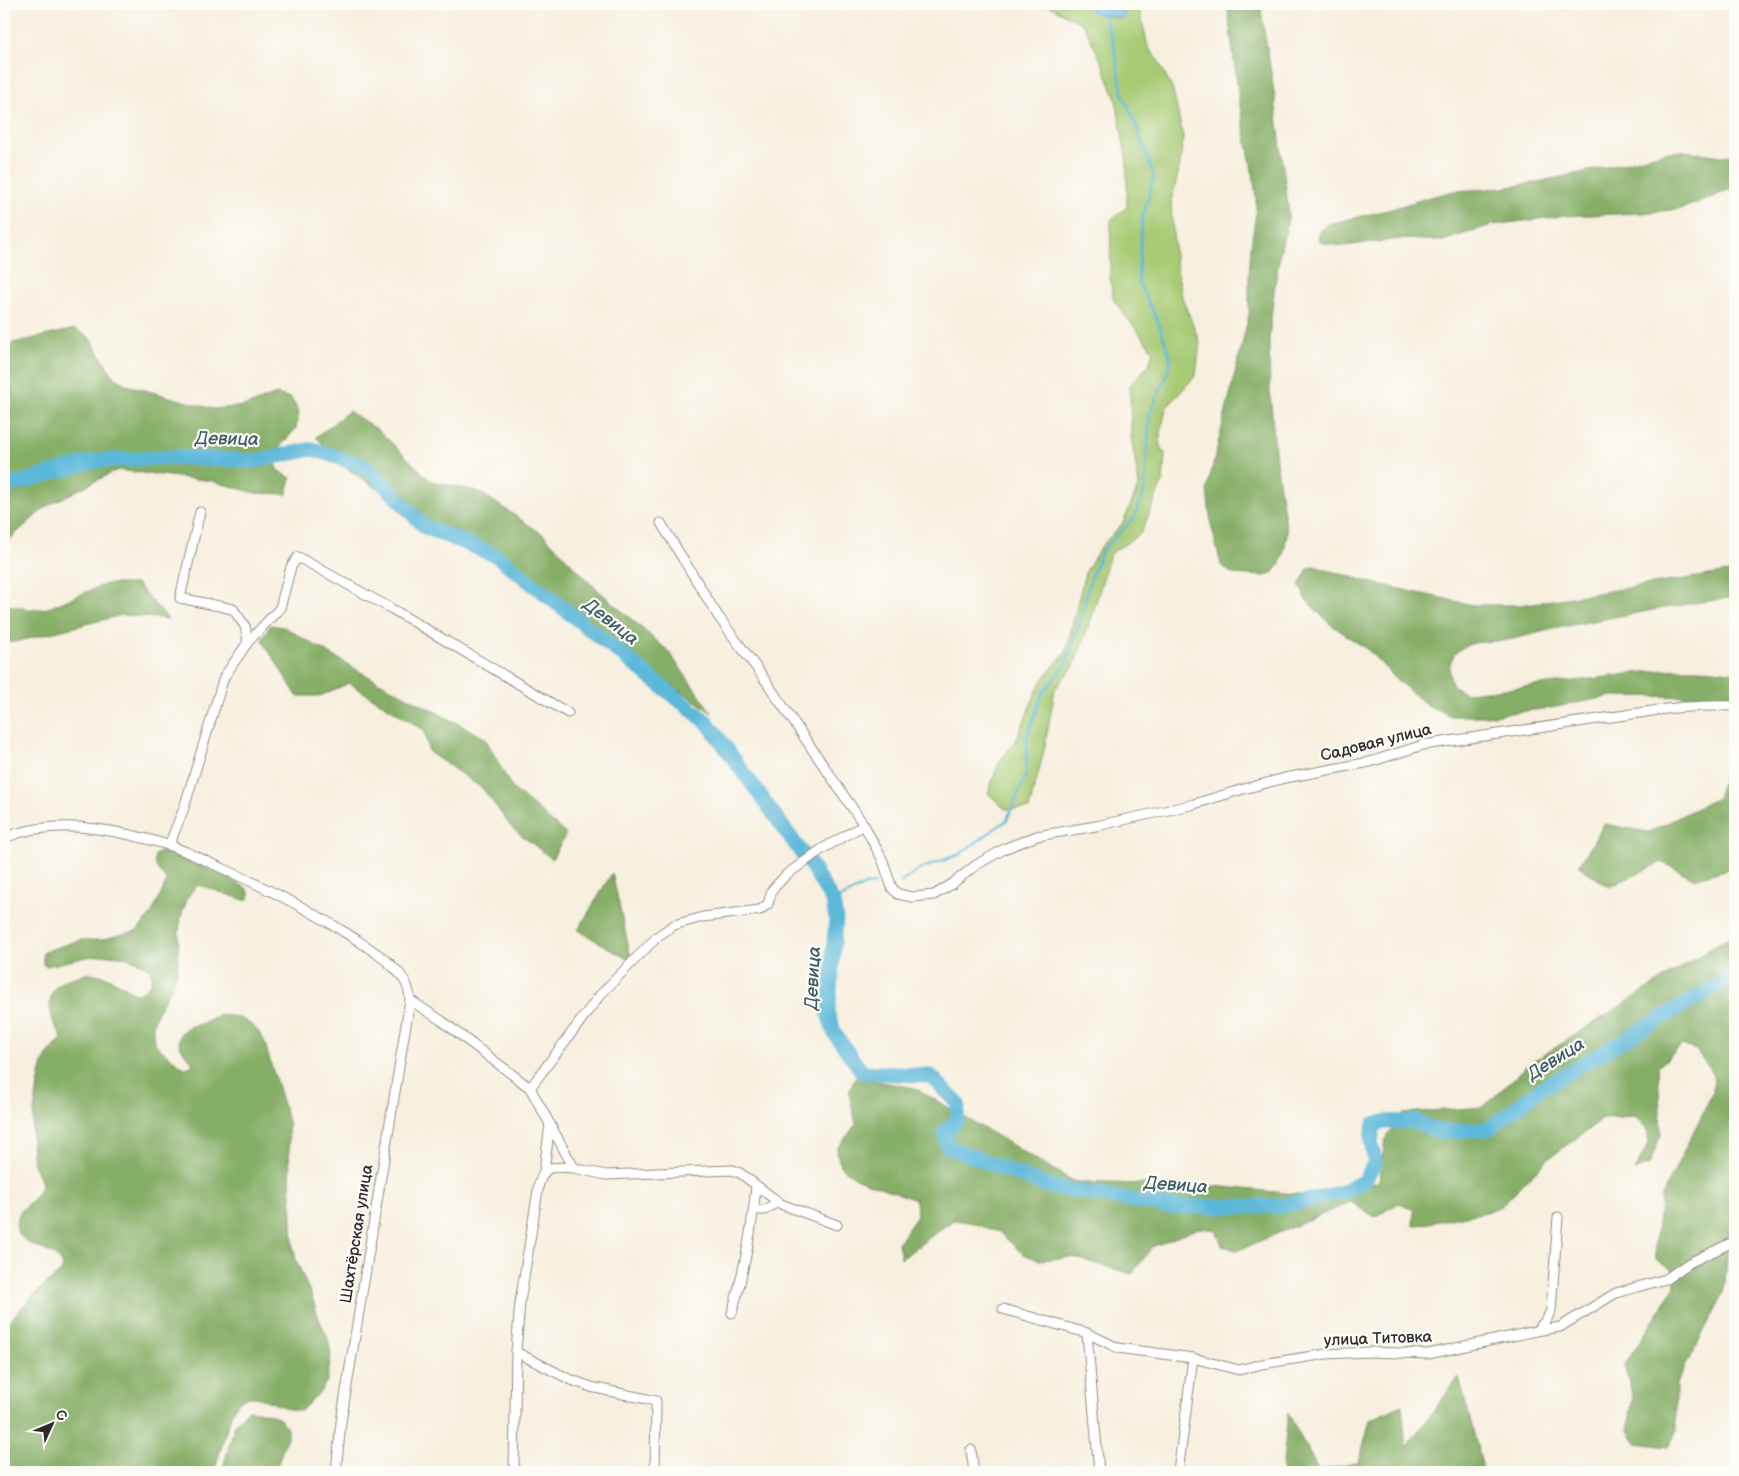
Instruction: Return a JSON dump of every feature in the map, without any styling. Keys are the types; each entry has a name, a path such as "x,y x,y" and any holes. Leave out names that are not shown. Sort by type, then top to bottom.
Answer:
{"street":[{"path":"200,512 180,598 233,609 245,626 248,642"},
{"name":"Садовая улица","path":"661,523 718,616 762,674 864,825 883,861 892,888 898,894 912,897 934,895 943,891 976,865 1001,851 1037,836 1096,826 1191,805 1285,778 1370,762 1423,745 1672,707 1697,705 1735,706"},
{"path":"169,845 184,808 224,677 248,642 280,608 291,567 298,556 568,713"},
{"path":"530,1088 600,995 658,936 674,925 703,917 760,910 768,904 772,890 786,875 822,848 864,825"},
{"path":"4,838 13,834 46,828 77,827 119,833 169,845 271,890 334,925 369,948 398,972 407,985 410,1000 442,1021 530,1088 574,1168"},
{"name":"Шахтёрская улица","path":"336,1472 341,1422 410,1000"},
{"path":"514,1472 516,1352 520,1302 539,1184 544,1171 550,1123"},
{"path":"544,1171 554,1167 574,1168 606,1175 732,1170 740,1173 777,1202 837,1224"},
{"path":"732,1313 745,1270 756,1186"},
{"path":"754,1210 765,1210 777,1202"},
{"path":"1536,1331 1547,1319 1550,1310 1558,1217"},
{"name":"улица Титовка","path":"1003,1309 1087,1333 1118,1348 1192,1358 1239,1370 1262,1364 1326,1354 1369,1352 1428,1354 1560,1327 1616,1293 1666,1279 1689,1263 1735,1240"},
{"path":"1087,1333 1099,1472"},
{"path":"516,1352 568,1380 656,1401 655,1472"},
{"path":"1178,1472 1192,1358"},
{"path":"971,1450 974,1472"}],"green space":[{"path":"1046,4 1138,4 1148,47 1158,60 1173,90 1183,137 1180,165 1171,203 1175,259 1182,297 1200,343 1196,375 1166,408 1159,442 1165,454 1163,481 1141,533 1110,554 1092,617 1074,666 1055,689 1044,751 1029,809 1005,809 988,793 1000,760 1015,743 1040,683 1066,651 1085,573 1100,548 1123,523 1139,485 1131,437 1130,385 1149,365 1153,351 1114,301 1110,279 1111,220 1127,207 1127,163 1116,100 1102,63 1084,25"},
{"path":"1227,4 1260,4 1274,91 1288,206 1288,220 1280,253 1269,338 1270,393 1276,461 1287,533 1283,556 1279,565 1275,571 1265,576 1232,574 1221,565 1211,524 1207,490 1249,315 1251,245 1256,213 1254,181 1239,100"},
{"path":"1683,151 1723,156 1735,155 1735,189 1680,209 1642,213 1562,216 1492,225 1443,241 1400,239 1343,246 1322,243 1318,238 1321,230 1328,224 1388,210 1454,191 1503,188 1528,184 1616,165 1665,152"},
{"path":"75,329 89,337 114,377 127,385 213,409 246,406 276,394 291,398 299,412 296,428 275,453 277,470 291,478 287,494 255,493 212,481 117,470 47,506 4,544 4,345"},
{"path":"349,411 378,430 431,481 480,492 545,536 591,584 668,651 712,713 472,542 420,517 346,468 316,437"},
{"path":"1313,566 1373,583 1473,605 1521,605 1735,571 1735,597 1588,622 1508,640 1471,644 1460,649 1455,654 1451,660 1450,671 1453,685 1466,693 1633,673 1684,669 1718,670 1735,673 1735,697 1613,696 1550,708 1486,716 1451,716 1427,705 1399,682 1368,650 1330,624 1306,600 1299,585 1308,569"},
{"path":"106,584 137,584 168,619 122,615 15,642 4,642 4,604 32,610 48,608"},
{"path":"270,625 284,627 366,675 485,738 512,788 566,834 552,859 512,828 483,789 429,752 424,730 349,683 320,696 297,696 262,640"},
{"path":"1735,758 1735,867 1695,879 1662,862 1609,887 1579,866 1604,824 1649,832 1717,798 1726,768"},
{"path":"160,852 166,852 202,866 238,883 249,892 249,898 244,900 199,885 191,893 181,920 175,979 159,1008 154,1024 153,1036 157,1045 185,1068 192,1066 192,1061 182,1050 179,1037 188,1027 200,1024 214,1017 230,1016 252,1025 262,1037 288,1121 293,1246 296,1260 328,1338 331,1355 327,1381 320,1392 301,1411 291,1410 253,1397 245,1398 237,1404 231,1415 214,1472 4,1472 4,1326 37,1292 62,1271 62,1265 57,1257 26,1241 18,1234 16,1225 17,1218 35,1196 42,1183 33,1163 31,1147 37,1091 42,1066 47,1056 62,1038 51,1013 52,993 60,983 67,979 87,974 105,976 136,994 149,986 152,979 148,968 136,961 122,957 110,955 92,956 46,966 43,964 43,953 80,940 101,940 138,930 152,913 166,883 166,879 154,862 155,855"},
{"path":"612,873 632,962 578,930"},
{"path":"1735,933 1735,1219 1730,1224 1724,1293 1676,1384 1676,1432 1668,1447 1636,1443 1628,1429 1633,1397 1624,1366 1675,1287 1674,1271 1656,1259 1655,1244 1662,1196 1713,1092 1714,1075 1696,1050 1682,1045 1658,1067 1661,1134 1649,1165 1634,1171 1649,1143 1647,1128 1635,1116 1604,1118 1548,1159 1501,1206 1487,1212 1413,1226 1414,1209 1399,1203 1375,1217 1351,1202 1237,1251 1222,1245 1216,1230 1199,1228 1152,1247 1132,1274 1072,1257 1039,1260 1023,1254 999,1232 969,1222 953,1220 901,1259 898,1243 917,1216 916,1200 857,1179 840,1166 837,1149 856,1124 849,1093 855,1077 915,1088 1075,1182 1213,1186 1338,1198 1379,1181 1385,1139 1404,1113 1483,1107 1528,1065"},
{"path":"1459,1377 1484,1472 1282,1472 1288,1413 1319,1471 1359,1462 1370,1420 1402,1405 1406,1447"},
{"path":"248,1410 275,1416 285,1424 287,1437 275,1472 222,1472 234,1427"}],"water":[{"path":"1084,4 1125,4 1126,11 1122,19 1093,13"}],"waterway":[{"path":"901,882 920,869 960,854 1007,820 1026,775 1027,737 1043,692 1065,666 1076,635 1092,574 1103,550 1134,518 1144,492 1150,412 1165,379 1171,360 1159,324 1138,281 1142,221 1154,176 1135,122 1123,96 1113,41 1103,15"},
{"name":"Девица","path":"4,487 93,461 171,457 255,461 313,449 368,468 425,527 497,556 707,722 812,867 833,902 836,919 828,1014 835,1034 862,1072 931,1076 958,1104 957,1120 945,1132 947,1146 1047,1186 1171,1207 1283,1206 1343,1192 1364,1181 1375,1162 1371,1141 1374,1124 1414,1121 1440,1132 1488,1129 1542,1088 1735,975"},
{"path":"833,902 865,885 874,884"}]}
